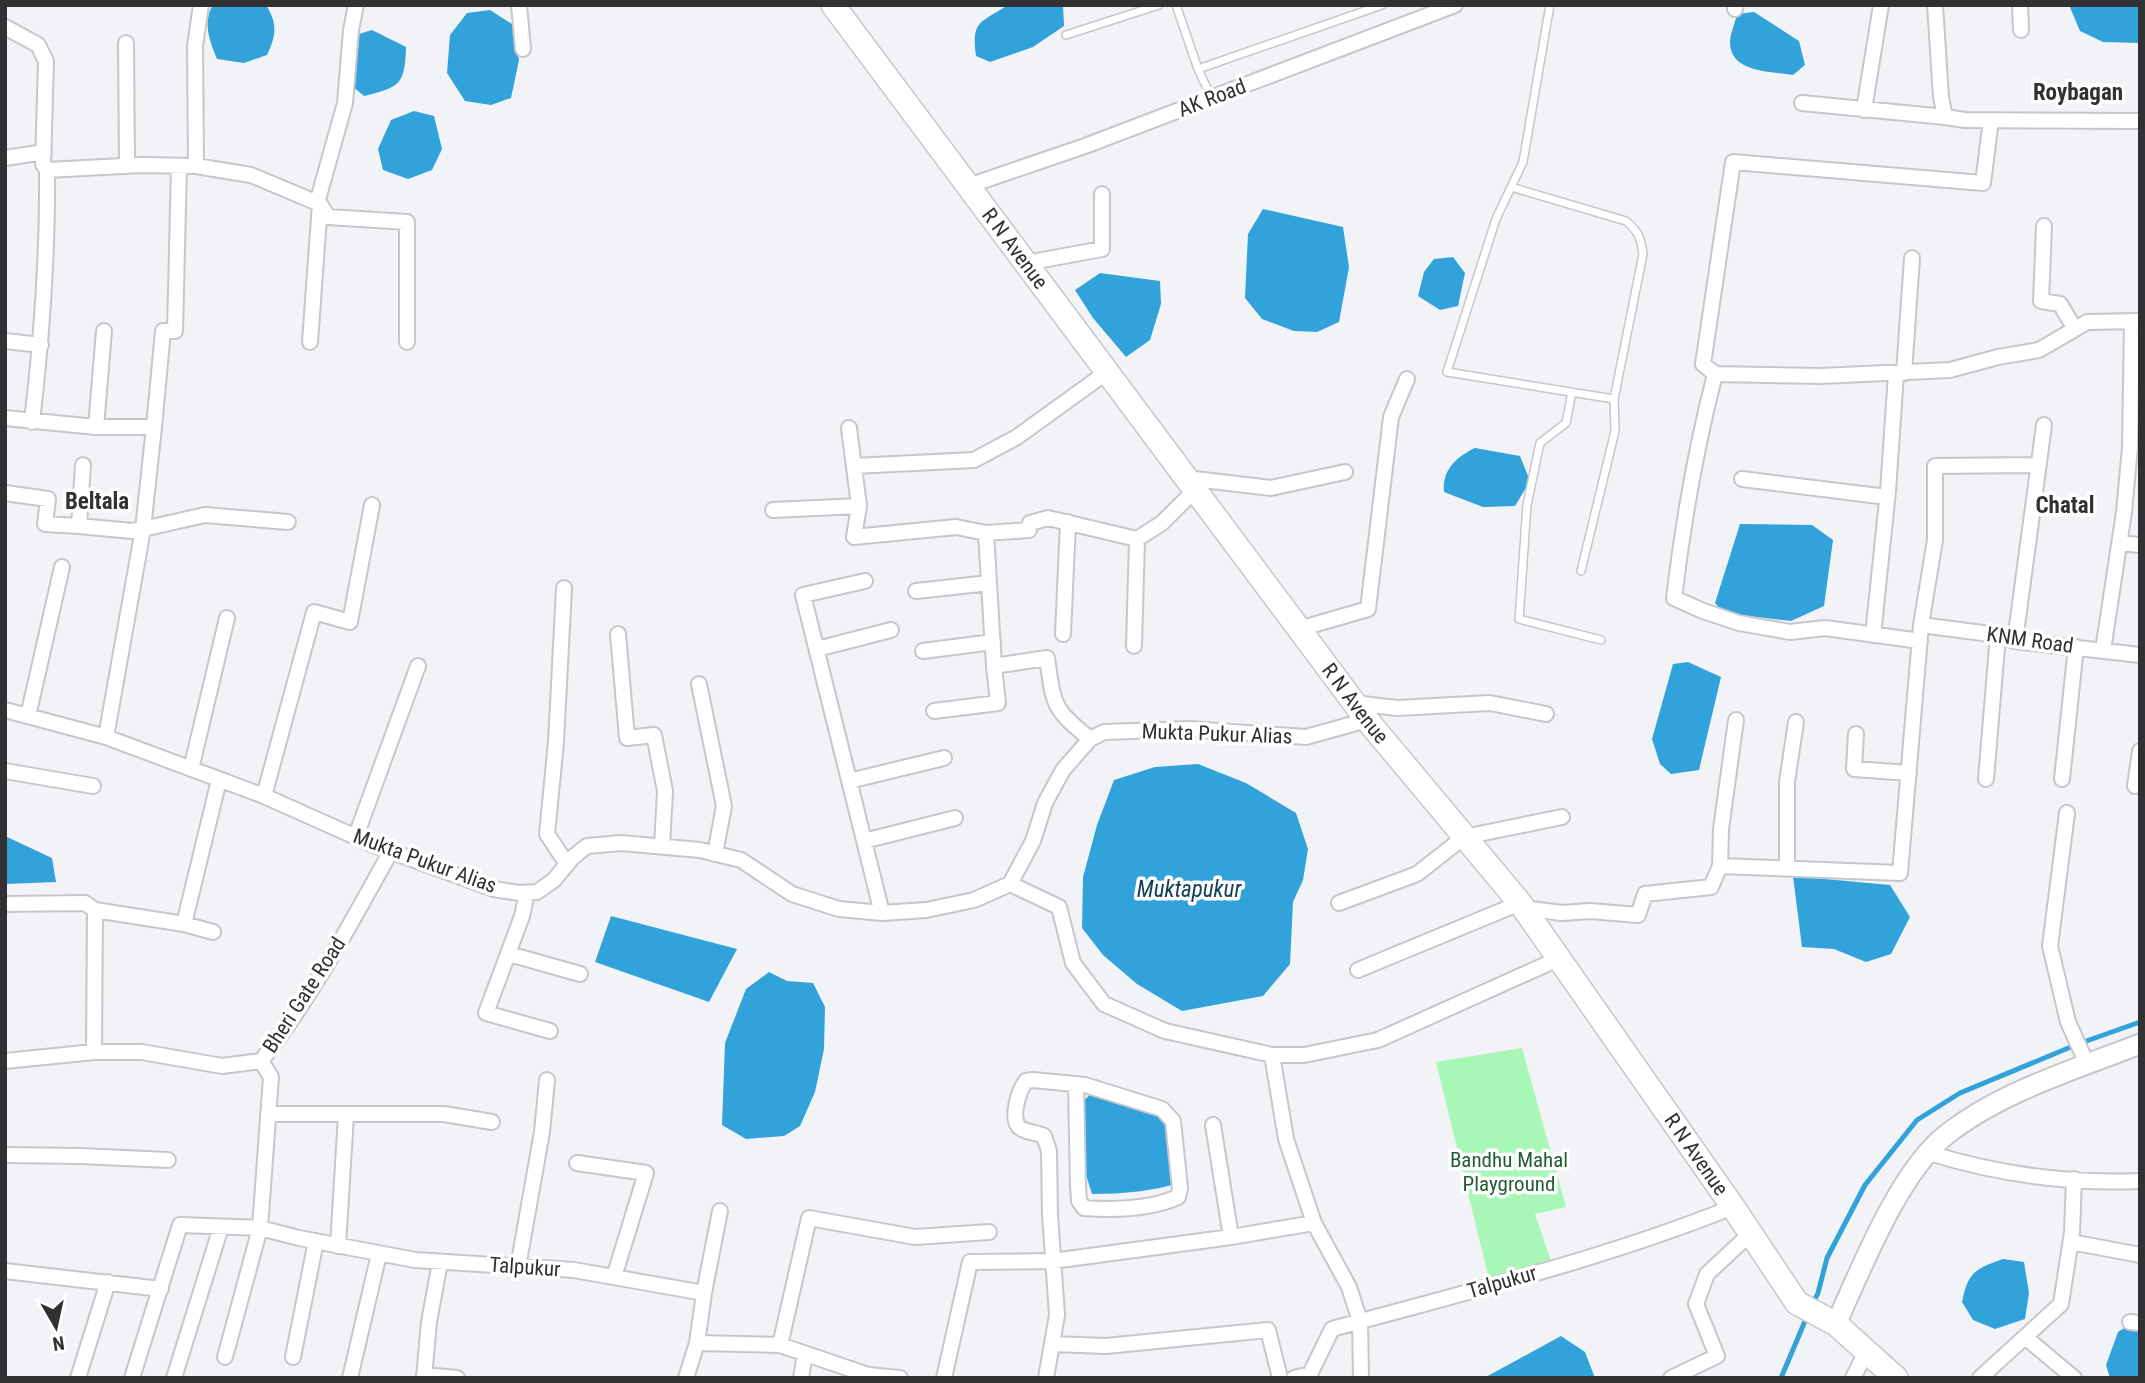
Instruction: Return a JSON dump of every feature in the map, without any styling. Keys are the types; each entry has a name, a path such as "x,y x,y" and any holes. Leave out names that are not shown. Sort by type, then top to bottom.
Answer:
{"main road":[{"name":"R N Avenue","path":"833,5 1360,711 1521,906 1799,1303 1827,1319 1867,1350 1896,1378"}],"street":[{"path":"196,166 195,46 201,5"},
{"path":"310,342 318,204 345,103 351,30 356,5"},
{"path":"519,5 523,49"},
{"name":"AK Road","path":"968,186 1085,146 1455,5"},
{"path":"1864,110 1881,5"},
{"path":"1935,5 1941,97 1945,117"},
{"path":"2020,5 2021,30"},
{"path":"5,27 38,45 46,61 43,164 47,170 48,253 32,422"},
{"path":"126,43 127,165"},
{"path":"1802,103 1965,120 2140,121"},
{"path":"1991,120 1983,183 1733,162 1703,364 1715,374 1821,376 1950,370 2039,350 2087,322 2136,321 2130,447 2120,543 2103,650"},
{"path":"5,158 44,152"},
{"path":"47,170 127,165 196,166 251,175 318,204 328,217 407,222 407,342"},
{"path":"106,737 143,529 163,331 175,331 179,166"},
{"path":"1026,263 1102,249 1101,194"},
{"path":"2044,226 2041,301 2060,304 2075,329"},
{"path":"1873,635 1912,258"},
{"path":"96,427 104,331"},
{"path":"5,341 41,345"},
{"path":"854,466 974,460 1017,437 1107,372"},
{"path":"1715,374 1697,443 1681,535 1674,598 1739,623 1790,632 1825,628 1920,641"},
{"path":"1299,629 1368,609 1391,417 1407,379"},
{"path":"5,418 96,427 154,427"},
{"path":"2015,640 2044,425"},
{"path":"849,428 859,506 855,537 956,527 986,533 1029,530 1030,523 1048,518 1137,539 1162,523 1191,484 1271,488 1345,472"},
{"path":"79,526 83,465"},
{"path":"1720,866 1900,873 1921,625 1935,540 1935,466 2038,465"},
{"path":"1742,479 1888,497"},
{"path":"5,493 48,499 45,524 132,531 205,516 288,522"},
{"path":"264,796 314,612 350,622 372,505"},
{"path":"774,510 859,506"},
{"path":"1063,634 1068,522"},
{"path":"934,711 998,703 986,533"},
{"path":"1134,646 1137,539"},
{"path":"2120,543 2140,545"},
{"path":"28,716 62,568"},
{"path":"865,581 803,595 882,914"},
{"path":"916,591 989,583"},
{"path":"564,588 556,742 547,834 567,864"},
{"path":"191,769 227,618"},
{"name":"KNM Road","path":"1921,625 1998,635 2015,640 2140,655"},
{"path":"817,649 891,630"},
{"path":"618,634 626,738 654,735 665,790 662,846"},
{"path":"1986,779 1998,635"},
{"path":"923,651 993,642"},
{"path":"2062,779 2076,647"},
{"path":"994,666 1047,658 1054,701 1065,718 1090,739 1063,770 1045,803 1033,841 1010,884 1059,907 1073,963 1104,1004 1165,1031 1272,1055 1304,1055 1378,1040 1558,959"},
{"path":"356,836 418,666"},
{"path":"699,684 724,806 715,854"},
{"path":"1360,711 1490,703 1546,715"},
{"name":"Mukta Pukur Alias","path":"5,710 106,737 264,796 391,851 494,889 537,892 554,880 587,846 621,843 700,850 741,860 792,894 839,909 882,914 926,910 974,900 1010,884"},
{"name":"Mukta Pukur Alias","path":"1090,739 1104,732 1190,729 1306,737 1360,711"},
{"path":"1358,970 1521,906 1562,913 1590,911 1638,915 1645,894 1711,887 1720,866 1721,829 1736,720"},
{"path":"1787,868 1787,782 1796,722"},
{"path":"1856,734 1854,769 1909,773"},
{"path":"2135,786 2140,751"},
{"path":"849,781 944,758"},
{"path":"5,771 93,786"},
{"path":"184,924 219,780"},
{"path":"2067,813 2050,946 2068,1022 2087,1065"},
{"path":"1339,903 1417,874 1464,837 1562,817"},
{"path":"864,841 955,818"},
{"name":"Bheri Gate Road","path":"5,1061 94,1052 142,1052 222,1066 261,1061 281,1037 335,951 391,851"},
{"path":"527,893 522,916 486,1013 550,1031"},
{"path":"5,904 85,903 95,910 184,924 213,932"},
{"path":"94,1052 95,910"},
{"path":"509,954 580,974"},
{"path":"1827,1319 1910,1175 1944,1136 1987,1107 2140,1044"},
{"path":"1272,1055 1286,1139 1314,1223 1349,1287 1360,1321 1361,1378"},
{"path":"225,1357 260,1228 271,1077 261,1061"},
{"path":"518,1266 542,1132 547,1080"},
{"path":"1046,1378 1057,1315 1048,1142 1044,1136 1020,1129 1017,1125 1016,1114 1021,1087 1026,1081 1076,1084 1162,1109 1169,1114 1172,1121 1180,1188 1178,1196 1142,1206 1084,1208 1079,1201 1078,1186 1076,1084"},
{"path":"268,1114 444,1114 492,1122"},
{"path":"338,1246 346,1115"},
{"path":"1213,1125 1231,1237"},
{"path":"1929,1153 1980,1167 2038,1177 2140,1181"},
{"path":"5,1156 168,1160"},
{"path":"577,1163 646,1173 614,1278"},
{"path":"1980,1378 2061,1304 2071,1242 2074,1179"},
{"name":"Talpukur","path":"1294,1378 1310,1374 1332,1329 1589,1257 1682,1227 1733,1207"},
{"path":"686,1378 697,1343 720,1211"},
{"path":"780,1345 809,1218 915,1237 989,1233"},
{"path":"944,1378 970,1262 1053,1261 1314,1223"},
{"name":"Talpukur","path":"161,1289 180,1225 260,1228 415,1261 573,1270 704,1293"},
{"path":"174,1378 221,1227"},
{"path":"1671,1378 1717,1356 1696,1304 1707,1274 1751,1233"},
{"path":"293,1357 316,1241"},
{"path":"2071,1242 2140,1255"},
{"path":"350,1378 379,1254"},
{"path":"440,1262 429,1322 424,1377 457,1378"},
{"path":"5,1270 161,1289 132,1378"},
{"path":"78,1378 108,1282"},
{"path":"1052,1344 1106,1346 1268,1330 1280,1378"},
{"path":"2025,1337 2074,1378"},
{"path":"697,1343 780,1345 868,1375 900,1378"},
{"path":"1853,1378 1867,1350"},
{"path":"801,1378 805,1354"}],"lane":[{"path":"1066,35 1159,5"},
{"path":"1177,5 1198,69 1211,98"},
{"path":"1198,69 1382,5"},
{"path":"1550,5 1523,162 1496,219 1447,372 1614,399"},
{"path":"1511,187 1626,221 1637,230 1643,254 1614,399 1615,430 1581,571"},
{"path":"1572,392 1566,423 1540,443 1527,505 1519,619 1601,640"}],"green space":[{"name":"Bandhu Mahal Playground","path":"1522,1048 1566,1207 1535,1214 1551,1261 1489,1279 1436,1062"}],"water":[{"path":"213,5 266,5 274,30 267,55 244,63 217,59 208,25"},
{"path":"1008,5 1063,5 1064,26 1033,47 990,62 976,56 975,36 980,24"},
{"path":"2069,5 2140,5 2140,43 2103,42 2080,31"},
{"path":"490,10 512,24 519,60 511,98 491,105 465,101 447,73 450,35 467,13"},
{"path":"1754,12 1799,41 1805,65 1793,75 1753,69 1737,60 1732,52 1730,39 1737,14"},
{"path":"372,30 406,47 404,70 398,83 392,87 364,96 352,86 359,34"},
{"path":"414,111 434,116 442,149 432,170 408,179 383,170 378,149 391,120"},
{"path":"1263,209 1343,227 1349,267 1339,322 1317,332 1294,331 1262,319 1245,298 1248,234"},
{"path":"1453,257 1465,273 1458,306 1440,310 1418,296 1424,272 1434,259"},
{"path":"1100,273 1160,281 1161,304 1150,340 1126,357 1093,318 1075,290"},
{"path":"1475,448 1520,456 1530,481 1515,506 1483,507 1444,492 1445,477 1452,465"},
{"path":"1740,524 1812,525 1833,540 1824,606 1791,621 1724,613 1715,603"},
{"path":"1688,662 1721,677 1699,770 1671,774 1660,764 1652,739 1673,664"},
{"name":"Muktapukur","path":"1198,764 1246,783 1296,813 1308,849 1303,880 1293,902 1290,964 1263,996 1182,1011 1137,984 1103,955 1082,928 1083,877 1097,825 1114,780 1155,767"},
{"path":"5,836 52,858 56,882 5,884"},
{"path":"1793,876 1890,885 1910,917 1891,954 1866,962 1834,949 1802,947"},
{"path":"611,916 737,949 709,1002 595,962"},
{"path":"769,972 787,981 813,983 825,1007 824,1049 815,1092 800,1126 784,1136 746,1139 722,1125 725,1043 746,989"},
{"path":"1095,1090 1176,1120 1183,1182 1161,1188 1092,1194 1083,1165 1080,1104"},
{"path":"2003,1259 2024,1262 2029,1293 2025,1319 1995,1329 1973,1320 1962,1302 1967,1284 1974,1273"},
{"path":"2140,1323 2140,1378 2110,1378 2106,1365 2118,1332 2129,1325"},
{"path":"1561,1336 1585,1352 1595,1378 1484,1378"}],"waterway":[{"path":"1812,1305 1827,1258 1865,1185 1917,1120 1960,1093 2078,1044 2140,1022"},
{"path":"1781,1378 1808,1314"}],"district":[{"name":"Roybagan","path":"2078,92"},
{"name":"Beltala","path":"97,501"},
{"name":"Chatal","path":"2065,505"}]}
